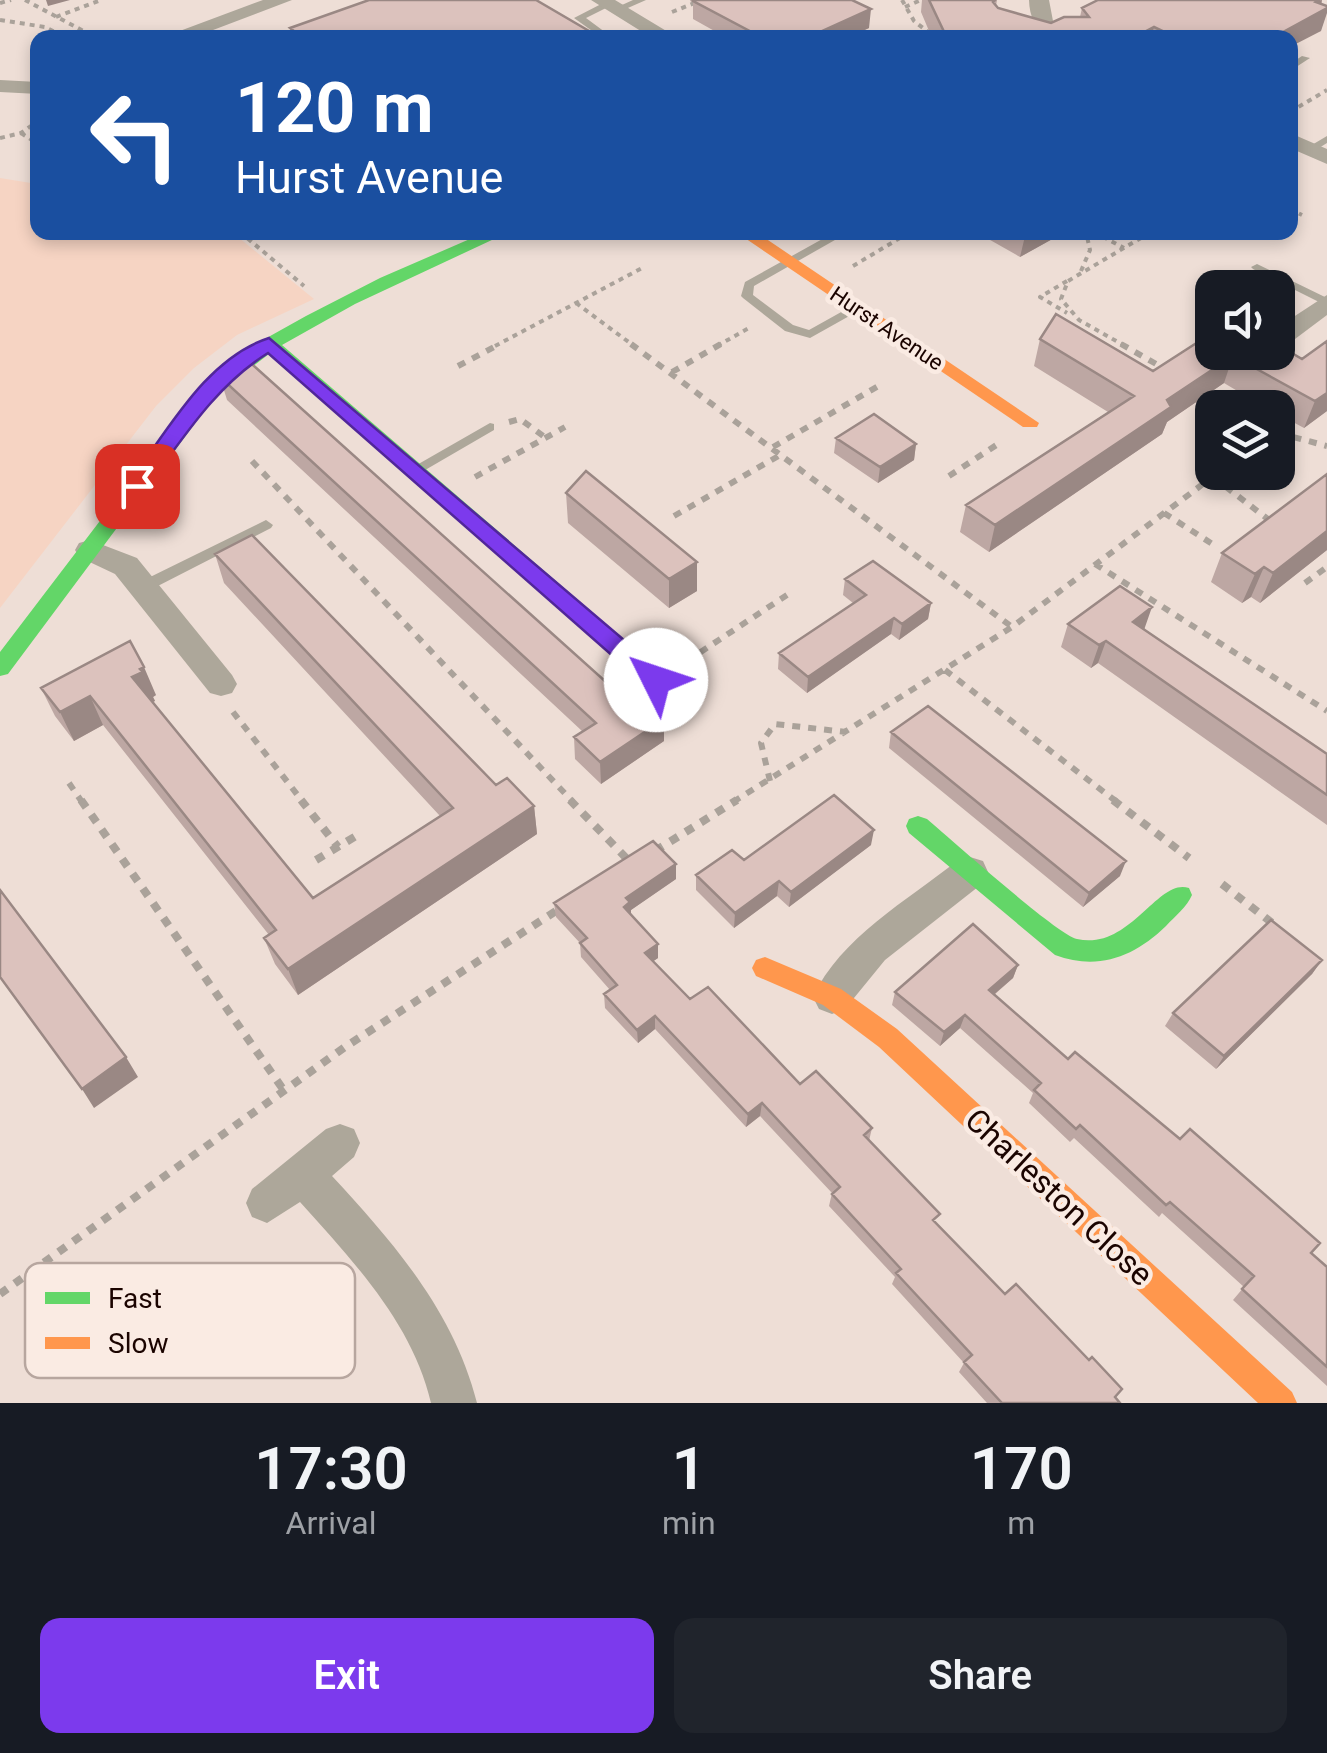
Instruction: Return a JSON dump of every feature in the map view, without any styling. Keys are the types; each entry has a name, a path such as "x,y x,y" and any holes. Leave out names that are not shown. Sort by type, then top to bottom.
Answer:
{"street":[{"path":"194,30 282,0"},
{"path":"1039,0 1041,30"},
{"path":"609,4 656,30"},
{"path":"0,86 30,88"},
{"path":"0,668 208,390 232,367 356,297 473,240"},
{"name":"Hurst Avenue","path":"756,240 1030,423"},
{"path":"1295,321 1327,303"},
{"path":"269,344 656,680"},
{"path":"90,550 126,566 221,684"},
{"path":"918,826 1064,947 1085,956 1107,956 1126,944 1180,895"},
{"path":"832,997 872,949 970,872"},
{"name":"Charleston Close","path":"765,968 832,997 888,1038 1282,1403"},
{"path":"267,1203 340,1143"},
{"path":"304,1176 369,1248 414,1313 443,1360 454,1403"}],"lane":[{"path":"597,30 579,18 609,4 641,0"},
{"path":"1298,63 1305,58"},
{"path":"830,240 749,284 746,291 751,301 770,316 810,334 856,308"},
{"path":"1257,267 1327,303"},
{"path":"415,470 490,427"},
{"path":"145,586 266,525"}],"path":[{"path":"0,4 11,0"},
{"path":"26,0 81,30"},
{"path":"55,18 101,0"},
{"path":"902,0 914,21 926,30"},
{"path":"905,7 921,0"},
{"path":"0,20 50,30"},
{"path":"1298,107 1327,90"},
{"path":"1319,94 1327,98"},
{"path":"0,138 30,127"},
{"path":"21,133 30,139"},
{"path":"1298,213 1302,215"},
{"path":"250,240 306,287"},
{"path":"822,284 894,240"},
{"path":"1081,272 1090,250 1088,240"},
{"path":"1109,240 1124,248"},
{"path":"1138,240 1040,297 1181,378"},
{"path":"458,366 644,267"},
{"path":"1068,281 1061,299 1079,320"},
{"path":"576,304 1012,627"},
{"path":"672,372 770,316"},
{"path":"773,447 882,384"},
{"path":"490,427 520,419 546,438"},
{"path":"948,476 1030,423"},
{"path":"444,494 566,427"},
{"path":"1295,438 1327,446"},
{"path":"674,516 782,454"},
{"path":"252,461 633,865"},
{"path":"616,874 1012,627 1196,490"},
{"path":"1234,490 1269,520"},
{"path":"1164,514 1214,545"},
{"path":"1095,564 1327,711"},
{"path":"1305,583 1327,568"},
{"path":"656,680 787,594"},
{"path":"944,670 1204,871"},
{"path":"221,684 232,710 338,847"},
{"path":"770,781 758,749 764,732 775,724 846,732"},
{"path":"69,782 285,1092"},
{"path":"316,860 361,833"},
{"path":"1220,882 1281,930"},
{"path":"44,1263 502,943 568,904"},
{"path":"0,1294 25,1276"}],"shaded area":[{"path":"0,178 30,183 30,240 242,240 314,299 237,335 194,368 156,406 0,608"}],"building":[{"path":"369,0 536,0 587,30 293,30 290,28"},
{"path":"852,0 871,9 825,30 748,30 693,1"},
{"path":"929,0 995,0 998,8 1051,23 1064,17 1089,17 1082,8 1098,0 1320,0 1316,2 1327,6 1287,30 943,30"},
{"path":"1056,314 1153,371 1195,344 1195,370 1212,370 1167,400 1171,407 995,525 966,505 1134,396 1040,339"},
{"path":"1327,341 1327,393 1315,401 1259,370 1295,370 1295,355 1302,359"},
{"path":"244,357 626,700 636,694 664,719 600,762 574,737 596,723 220,377"},
{"path":"874,414 916,444 880,467 836,438"},
{"path":"586,471 697,562 669,579 566,493"},
{"path":"1327,474 1327,531 1273,573 1264,567 1255,574 1222,553"},
{"path":"252,535 496,785 507,778 534,806 288,969 264,938 276,930 90,696 60,712 41,688 130,641 144,667 140,669 143,672 132,677 313,898 453,808 215,554"},
{"path":"873,561 931,603 902,624 894,618 808,677 779,653 866,595 845,579"},
{"path":"1120,586 1152,607 1133,622 1327,754 1327,795 1106,641 1099,645 1068,624"},
{"path":"928,706 1126,861 1089,893 891,732"},
{"path":"834,795 874,830 791,892 779,881 735,913 696,875 732,850 744,860"},
{"path":"653,841 676,864 626,898 630,902 624,907 658,944 645,953 690,999 708,987 800,1084 816,1071 872,1128 864,1135 940,1214 933,1220 1005,1294 1016,1284 1089,1360 1092,1357 1122,1389 1115,1397 1120,1403 1002,1403 964,1362 972,1355 896,1273 901,1269 832,1194 840,1187 762,1103 748,1114 655,1016 637,1030 604,994 617,985 580,943 587,938 554,903"},
{"path":"0,890 126,1057 82,1089 0,977"},
{"path":"1271,920 1322,960 1224,1056 1173,1013"},
{"path":"973,924 1018,965 989,990 1068,1059 1075,1052 1180,1139 1190,1129 1320,1243 1311,1253 1327,1267 1327,1367 1242,1289 1254,1276 1170,1202 1166,1205 1080,1125 1076,1129 1034,1090 1041,1083 965,1015 944,1032 895,992"}],"traffic: fast":[{"path":"0,668 209,391 242,364 312,319 483,240"},
{"path":"269,344 656,680"},
{"path":"918,826 1064,947 1084,951 1116,948 1142,932 1180,895"}],"traffic: slow":[{"path":"756,240 1030,423"},
{"path":"765,968 832,997 888,1038 1281,1403"}],"route":[{"path":"137,486 208,390 232,367 269,344 656,680"}]}
